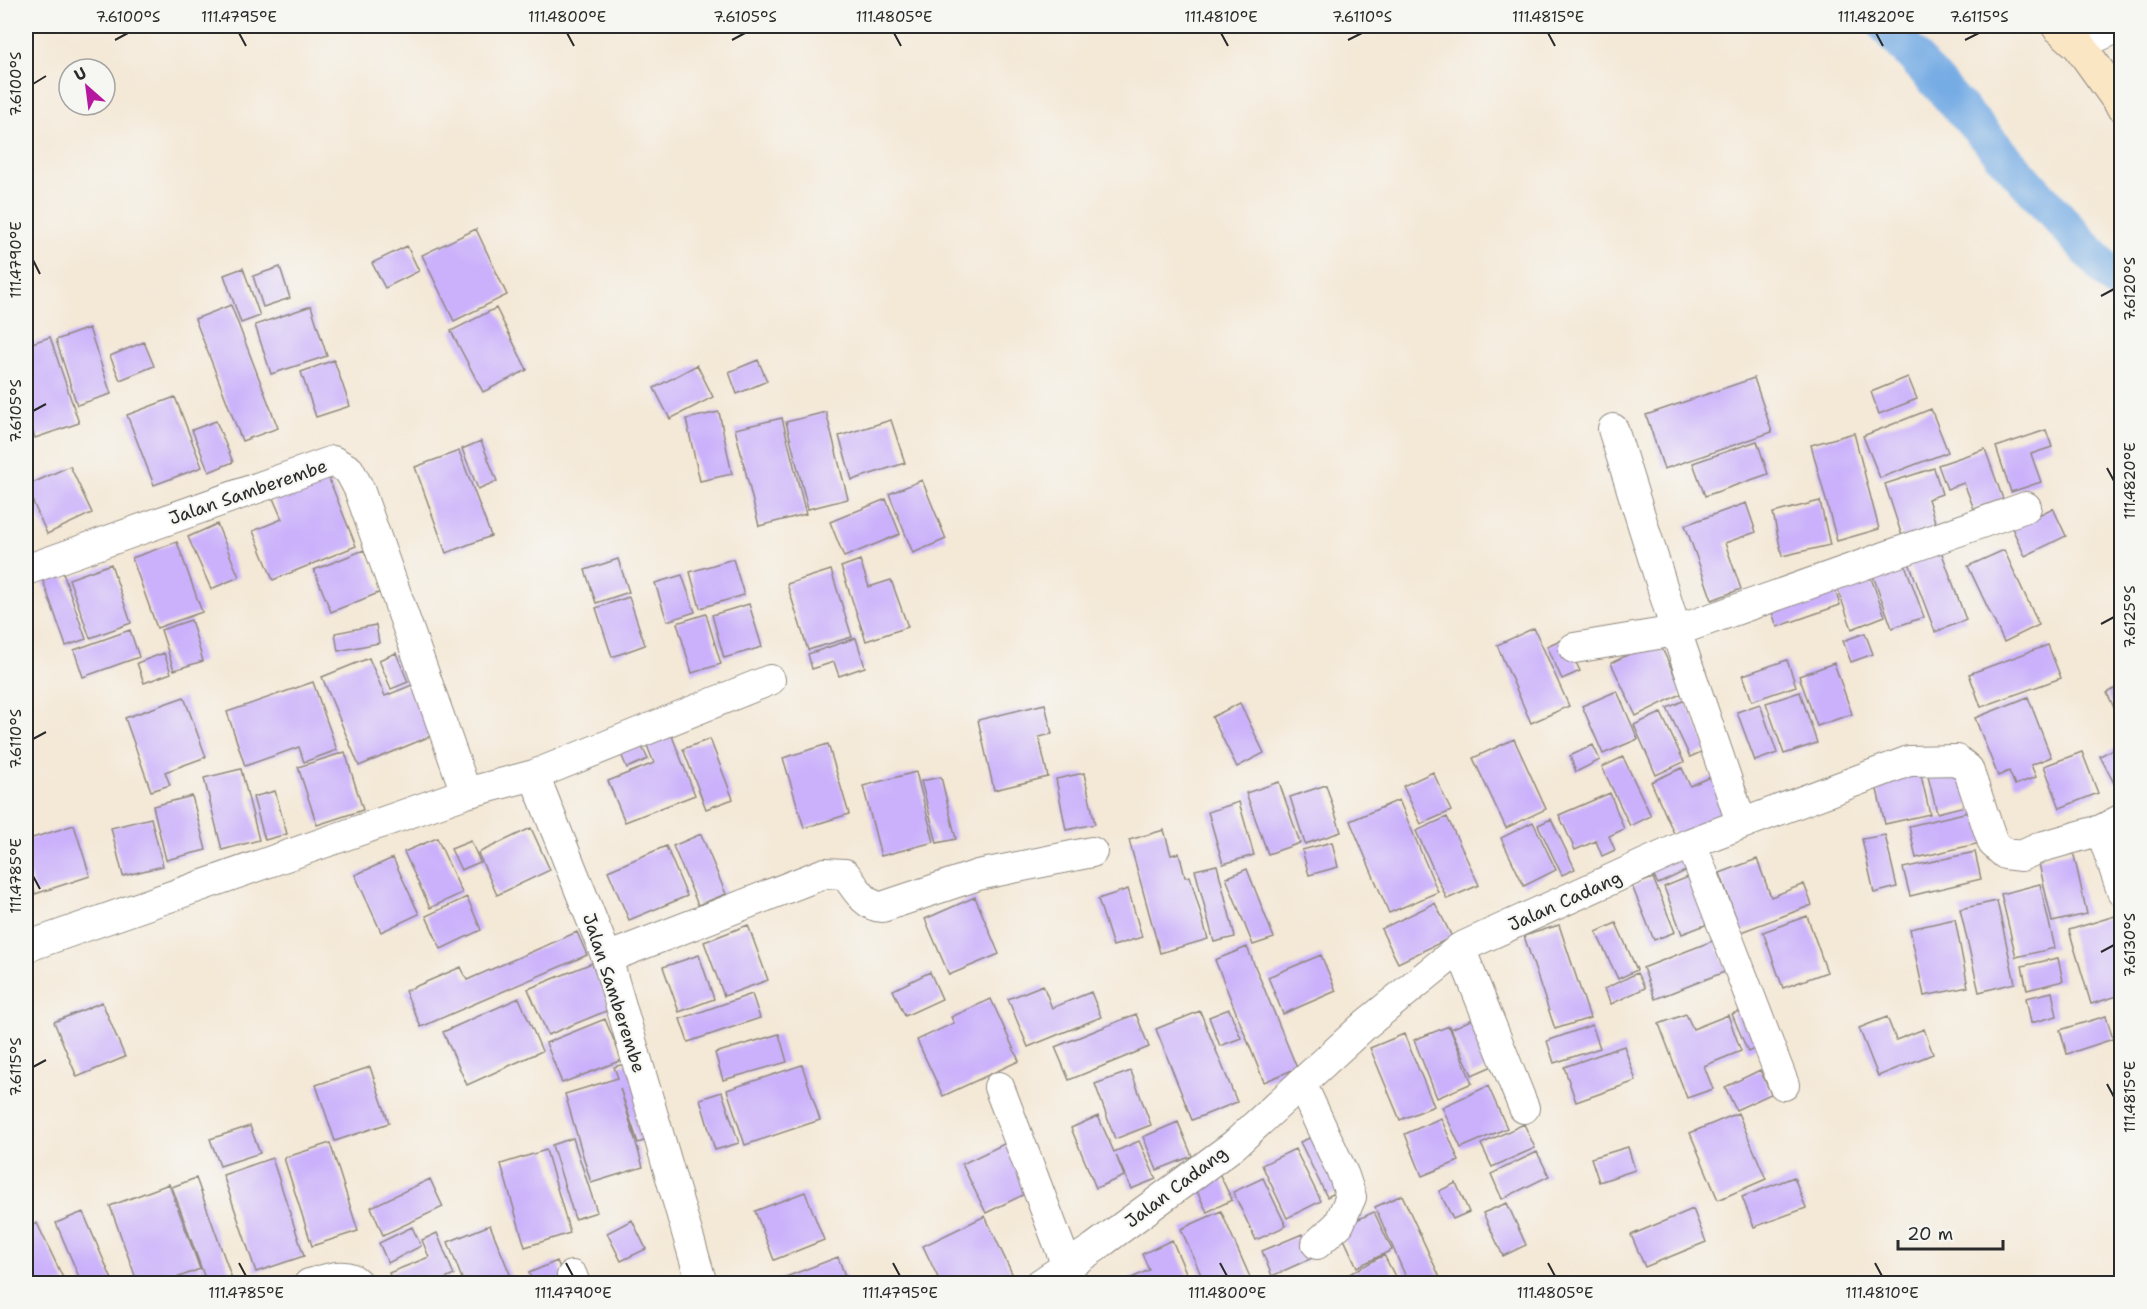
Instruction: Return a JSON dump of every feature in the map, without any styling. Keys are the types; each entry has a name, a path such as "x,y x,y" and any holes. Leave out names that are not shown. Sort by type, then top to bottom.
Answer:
{"street":[{"path":"2121,26 2068,35 2121,105"},
{"path":"1613,429 1676,631 1742,822"},
{"name":"Jalan Samberembe","path":"26,570 333,461 349,471 359,489 466,793"},
{"path":"1574,648 1676,631 2026,507"},
{"path":"26,947 466,793 534,775 770,680"},
{"name":"Jalan Cadang","path":"1040,1284 1234,1145 1366,1024 1460,948 1691,843 1909,761 1957,760 1968,769 1993,843 2005,854 2021,856 2111,824"},
{"name":"Jalan Samberembe","path":"534,775 607,958 702,1284"},
{"path":"2111,824 2121,891"},
{"path":"1691,843 1784,1085"},
{"path":"607,958 825,873 845,874 868,902 874,907 882,907 978,875 1092,852"},
{"path":"1460,948 1524,1108"},
{"path":"1301,1083 1344,1176 1351,1197 1339,1224 1317,1244"},
{"path":"999,1087 1067,1266"},
{"path":"309,1284 340,1276 349,1277 358,1284"}],"building":[{"path":"476,229 507,295 454,321 422,255"},
{"path":"407,246 419,271 385,288 372,263"},
{"path":"280,267 290,298 263,307 253,276"},
{"path":"243,268 260,316 241,323 224,275"},
{"path":"231,305 278,428 242,441 195,319"},
{"path":"311,306 327,356 271,374 255,325"},
{"path":"496,308 527,370 483,392 451,331"},
{"path":"89,328 111,394 77,405 56,340"},
{"path":"50,337 79,423 35,438 26,411 26,345"},
{"path":"144,342 154,366 120,380 110,356"},
{"path":"334,360 350,406 316,417 301,372"},
{"path":"758,360 767,381 737,394 729,372"},
{"path":"697,365 713,397 670,419 654,388"},
{"path":"1908,377 1917,399 1879,414 1871,392"},
{"path":"1754,378 1772,432 1664,469 1646,415"},
{"path":"175,397 202,467 154,485 127,415"},
{"path":"1931,409 1948,452 1880,478 1863,436"},
{"path":"719,412 732,474 700,481 686,419"},
{"path":"826,412 848,499 808,509 786,422"},
{"path":"782,418 806,514 759,526 735,429"},
{"path":"891,420 905,463 852,480 839,436"},
{"path":"216,421 233,462 209,472 192,430"},
{"path":"2046,430 2052,447 2031,454 2041,482 2011,492 1996,447"},
{"path":"1854,433 1879,529 1837,541 1811,445"},
{"path":"481,441 497,481 478,489 462,449"},
{"path":"1757,441 1768,474 1705,496 1693,463"},
{"path":"1985,449 2003,499 1974,509 1964,483 1947,489 1938,465"},
{"path":"459,451 491,536 446,553 415,467"},
{"path":"70,466 92,513 47,534 26,486"},
{"path":"1934,468 1942,494 1928,499 1937,528 1903,539 1885,484"},
{"path":"327,474 356,546 273,580 253,531 282,519 272,496"},
{"path":"922,480 946,539 913,553 889,494"},
{"path":"886,499 900,534 844,557 830,522"},
{"path":"1820,501 1830,545 1782,556 1773,513"},
{"path":"1746,503 1756,532 1725,543 1741,589 1712,600 1685,525"},
{"path":"2053,508 2066,536 2025,556 2012,528"},
{"path":"217,524 239,577 211,589 188,537"},
{"path":"177,542 202,612 157,628 132,558"},
{"path":"1940,548 1966,620 1935,632 1908,560"},
{"path":"364,550 381,592 331,612 314,570"},
{"path":"2004,550 2039,625 2004,642 1968,566"},
{"path":"618,559 629,592 596,603 585,570"},
{"path":"733,559 744,595 700,608 690,572"},
{"path":"1903,559 1924,617 1892,628 1871,570"},
{"path":"860,560 869,587 891,580 908,627 866,641 841,567"},
{"path":"111,564 131,623 90,638 69,579"},
{"path":"62,570 86,639 66,646 42,578"},
{"path":"831,570 852,637 808,650 787,584"},
{"path":"1868,570 1885,616 1852,629 1835,582"},
{"path":"682,575 695,612 667,621 655,583"},
{"path":"1832,581 1840,605 1777,627 1769,603"},
{"path":"629,597 645,645 612,657 596,608"},
{"path":"749,604 762,647 724,658 712,615"},
{"path":"706,614 721,664 692,673 677,623"},
{"path":"191,620 203,661 174,670 161,630"},
{"path":"376,625 379,643 338,651 335,633"},
{"path":"1534,628 1569,706 1531,723 1497,645"},
{"path":"130,630 139,657 83,677 74,650"},
{"path":"1865,633 1873,654 1851,662 1843,641"},
{"path":"856,638 865,667 839,676 834,662 812,669 808,654"},
{"path":"1565,638 1580,671 1562,679 1547,646"},
{"path":"1658,640 1683,693 1636,716 1611,663"},
{"path":"2048,645 2061,678 1981,707 1969,674"},
{"path":"164,653 171,673 144,683 137,663"},
{"path":"396,653 408,682 391,689 379,660"},
{"path":"369,658 385,696 417,683 438,733 359,766 322,677"},
{"path":"1787,660 1796,686 1752,701 1743,675"},
{"path":"1834,663 1852,714 1817,726 1799,676"},
{"path":"313,682 337,750 304,762 299,747 245,766 227,712"},
{"path":"2121,685 2121,722 2107,693"},
{"path":"1617,691 1638,739 1603,754 1582,706"},
{"path":"1800,692 1817,743 1784,754 1766,703"},
{"path":"184,697 206,757 165,772 170,785 151,791 125,718"},
{"path":"2028,697 2051,757 2031,765 2036,777 2015,785 2009,771 1998,776 1975,718"},
{"path":"1685,700 1708,749 1690,757 1667,708"},
{"path":"1240,703 1264,753 1237,767 1212,717"},
{"path":"1045,704 1052,734 1039,737 1048,777 994,790 978,720"},
{"path":"1760,704 1777,753 1755,761 1737,712"},
{"path":"1661,713 1684,762 1656,775 1634,725"},
{"path":"667,723 695,795 625,822 608,781 654,763 642,733"},
{"path":"638,739 648,759 627,768 618,747"},
{"path":"710,739 733,799 706,809 683,749"},
{"path":"1514,739 1546,809 1506,828 1473,758"},
{"path":"828,744 849,814 804,828 783,758"},
{"path":"1593,745 1600,760 1576,772 1570,756"},
{"path":"2117,747 2121,756 2121,780 2114,783 2100,756"},
{"path":"345,752 363,810 317,825 298,767"},
{"path":"2082,752 2098,793 2060,808 2044,766"},
{"path":"1623,757 1651,816 1630,826 1602,767"},
{"path":"1960,764 1969,805 1937,813 1927,772"},
{"path":"1682,768 1690,786 1713,776 1731,815 1677,840 1651,782"},
{"path":"241,769 259,840 222,850 204,778"},
{"path":"1920,771 1930,814 1885,824 1875,781"},
{"path":"916,772 934,842 881,856 863,786"},
{"path":"1433,772 1451,811 1421,824 1403,786"},
{"path":"1084,773 1095,824 1066,830 1056,779"},
{"path":"941,777 956,839 937,843 921,781"},
{"path":"1279,782 1300,843 1268,854 1246,793"},
{"path":"1326,785 1341,832 1305,844 1290,797"},
{"path":"275,791 287,834 265,840 253,797"},
{"path":"1610,793 1624,829 1609,836 1615,850 1602,856 1596,841 1575,850 1559,815"},
{"path":"192,796 206,850 166,860 153,806"},
{"path":"1399,800 1438,892 1389,913 1350,821"},
{"path":"1239,802 1254,855 1223,864 1208,812"},
{"path":"1977,810 1985,842 1916,858 1909,826"},
{"path":"1447,817 1479,885 1447,899 1416,831"},
{"path":"151,818 163,866 123,876 111,828"},
{"path":"1551,819 1575,869 1562,875 1538,825"},
{"path":"1533,822 1556,870 1524,886 1501,838"},
{"path":"74,825 90,876 35,894 26,864 26,840"},
{"path":"531,828 550,870 497,895 478,853"},
{"path":"1164,830 1171,855 1179,853 1185,877 1190,876 1208,939 1160,953 1129,840"},
{"path":"701,834 726,894 698,905 673,846"},
{"path":"1885,835 1897,887 1874,893 1862,839"},
{"path":"437,838 462,893 430,908 404,852"},
{"path":"471,841 480,862 461,870 451,849"},
{"path":"1332,842 1338,867 1309,875 1302,850"},
{"path":"666,846 687,896 629,920 608,871"},
{"path":"1687,848 1696,866 1658,884 1649,867"},
{"path":"2073,851 2087,914 2052,922 2038,859"},
{"path":"1975,852 1981,879 1910,896 1903,868"},
{"path":"393,858 419,914 381,932 355,875"},
{"path":"1757,859 1771,897 1804,884 1812,905 1741,932 1720,873"},
{"path":"1217,865 1235,937 1214,942 1195,870"},
{"path":"1247,869 1274,938 1253,945 1226,878"},
{"path":"1693,875 1713,922 1682,934 1664,887"},
{"path":"1653,878 1675,932 1654,940 1632,886"},
{"path":"2040,884 2055,948 2016,957 2001,894"},
{"path":"1128,889 1142,937 1113,946 1098,899"},
{"path":"467,897 481,930 441,949 426,916"},
{"path":"975,897 999,954 949,975 925,919"},
{"path":"1997,901 2015,983 1979,992 1960,909"},
{"path":"1435,903 1452,937 1398,963 1381,929"},
{"path":"2118,915 2121,926 2121,995 2091,1004 2069,930"},
{"path":"1807,916 1827,972 1783,988 1763,932"},
{"path":"1955,919 1968,987 1924,996 1910,929"},
{"path":"1616,923 1637,970 1618,979 1596,932"},
{"path":"748,925 768,980 724,996 704,942"},
{"path":"1559,925 1590,1018 1555,1029 1524,936"},
{"path":"577,932 587,955 421,1027 405,991 461,967 467,980"},
{"path":"1715,940 1727,971 1655,999 1643,968"},
{"path":"1247,947 1297,1068 1264,1082 1215,960"},
{"path":"699,955 714,999 679,1012 663,967"},
{"path":"1321,955 1336,991 1283,1014 1268,977"},
{"path":"2058,958 2063,981 2027,990 2022,966"},
{"path":"592,963 611,1009 548,1035 528,989"},
{"path":"930,972 942,999 905,1016 893,990"},
{"path":"1637,973 1645,988 1611,1004 1604,989"},
{"path":"1043,985 1052,1008 1091,992 1101,1017 1028,1047 1008,999"},
{"path":"2052,992 2057,1016 2031,1023 2026,998"},
{"path":"752,994 760,1018 688,1042 680,1019"},
{"path":"519,998 542,1051 467,1085 443,1032"},
{"path":"991,999 1019,1061 943,1096 917,1040 954,1023 951,1017"},
{"path":"102,1002 125,1057 77,1077 54,1022"},
{"path":"1748,1008 1764,1044 1748,1052 1732,1014"},
{"path":"1229,1009 1241,1038 1220,1046 1209,1017"},
{"path":"1200,1011 1237,1102 1192,1120 1156,1029"},
{"path":"1136,1014 1149,1047 1069,1080 1055,1047"},
{"path":"1686,1014 1693,1029 1728,1015 1741,1051 1704,1066 1713,1089 1687,1098 1659,1024"},
{"path":"2106,1016 2113,1039 2067,1054 2060,1030"},
{"path":"1477,1017 1497,1064 1472,1075 1451,1029"},
{"path":"1887,1017 1896,1040 1924,1029 1933,1054 1878,1076 1859,1028"},
{"path":"605,1019 622,1060 562,1083 546,1043"},
{"path":"1592,1025 1600,1048 1554,1063 1547,1041"},
{"path":"1449,1026 1472,1083 1437,1098 1414,1040"},
{"path":"779,1034 787,1062 723,1080 715,1053"},
{"path":"1404,1034 1434,1106 1400,1120 1370,1048"},
{"path":"1624,1046 1636,1081 1576,1102 1564,1067"},
{"path":"634,1061 658,1136 638,1143 620,1088 643,1167 591,1183 565,1094 618,1078 614,1067"},
{"path":"802,1065 820,1120 745,1145 727,1090"},
{"path":"370,1067 389,1123 335,1141 316,1085"},
{"path":"1760,1070 1771,1094 1736,1110 1725,1087"},
{"path":"1131,1071 1151,1125 1115,1139 1095,1084"},
{"path":"1488,1086 1507,1128 1461,1148 1442,1107"},
{"path":"722,1092 739,1143 715,1150 700,1099"},
{"path":"1738,1113 1766,1179 1718,1200 1690,1133"},
{"path":"1098,1116 1114,1152 1139,1141 1156,1179 1131,1189 1116,1155 1124,1176 1096,1188 1071,1128"},
{"path":"1441,1118 1459,1161 1422,1176 1405,1134"},
{"path":"1178,1122 1192,1156 1157,1170 1143,1137"},
{"path":"1524,1124 1535,1148 1492,1167 1481,1144"},
{"path":"250,1126 260,1153 220,1166 210,1139"},
{"path":"1319,1134 1345,1188 1327,1197 1300,1142"},
{"path":"573,1138 597,1212 575,1219 552,1145"},
{"path":"330,1143 358,1231 312,1246 284,1158"},
{"path":"1006,1143 1029,1192 986,1213 962,1164"},
{"path":"1628,1147 1635,1170 1599,1182 1591,1158"},
{"path":"1295,1149 1321,1201 1287,1218 1262,1165"},
{"path":"546,1150 570,1233 525,1247 501,1164"},
{"path":"1537,1152 1549,1176 1502,1199 1491,1174"},
{"path":"272,1158 304,1256 256,1272 223,1175"},
{"path":"1217,1169 1232,1200 1207,1212 1192,1181"},
{"path":"1794,1177 1806,1208 1754,1227 1742,1197"},
{"path":"196,1178 234,1284 207,1284 172,1187"},
{"path":"1263,1178 1286,1226 1256,1240 1233,1192"},
{"path":"430,1179 443,1207 383,1235 371,1207"},
{"path":"1456,1183 1469,1212 1453,1219 1439,1191"},
{"path":"169,1184 200,1269 161,1284 138,1284 110,1206"},
{"path":"805,1192 824,1240 774,1260 755,1211"},
{"path":"1402,1195 1443,1284 1409,1284 1375,1207"},
{"path":"1507,1203 1526,1245 1503,1256 1483,1213"},
{"path":"1693,1209 1706,1242 1645,1267 1631,1235"},
{"path":"1221,1211 1253,1284 1205,1284 1181,1229"},
{"path":"83,1212 113,1282 109,1284 82,1284 56,1223"},
{"path":"1374,1212 1392,1250 1357,1267 1339,1228"},
{"path":"985,1216 1017,1284 941,1284 923,1246"},
{"path":"632,1220 646,1249 621,1261 607,1233"},
{"path":"37,1223 65,1282 62,1284 26,1284 26,1229"},
{"path":"490,1225 514,1284 464,1284 448,1242"},
{"path":"412,1227 421,1246 388,1263 379,1243"},
{"path":"437,1233 454,1275 434,1284 393,1284 389,1273 429,1257 422,1240"},
{"path":"1302,1234 1312,1258 1272,1276 1262,1251"},
{"path":"1172,1240 1191,1284 1119,1284 1149,1270 1142,1254"},
{"path":"1384,1255 1399,1284 1345,1284 1342,1278"},
{"path":"838,1257 848,1284 770,1284 770,1283"},
{"path":"557,1261 567,1284 533,1284 529,1273"}],"waterway":[{"path":"1886,26 2122,288"}]}
